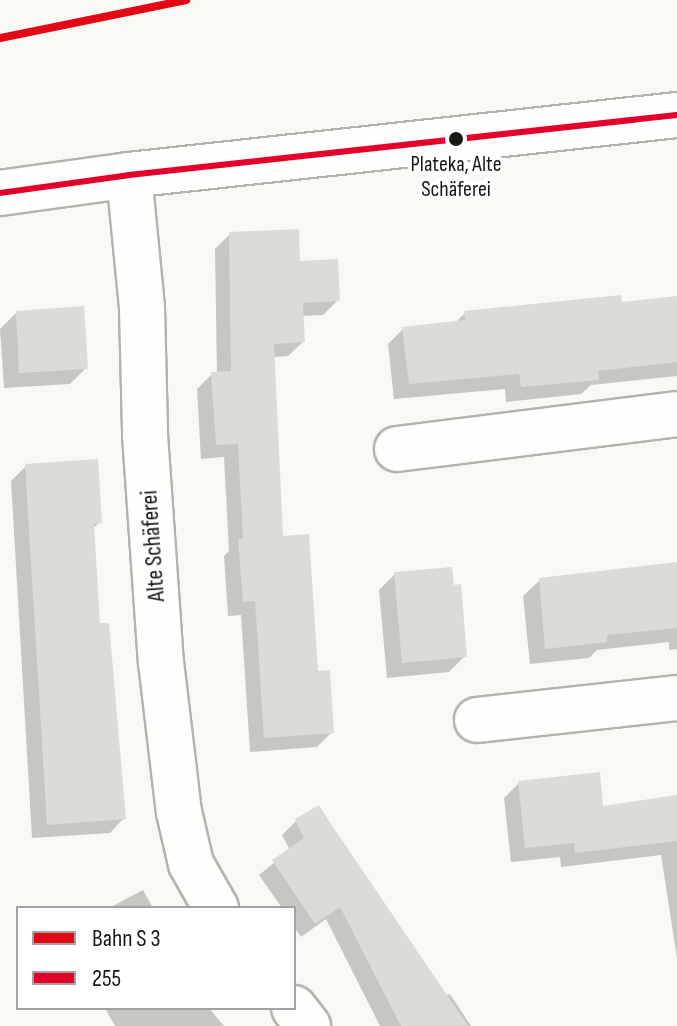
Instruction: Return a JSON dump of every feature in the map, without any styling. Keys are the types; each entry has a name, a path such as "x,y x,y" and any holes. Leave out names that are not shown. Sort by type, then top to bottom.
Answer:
{"street":[{"path":"0,193 129,175 677,115"},
{"name":"Alte Schäferei","path":"129,175 142,308 145,435 161,662 179,812 191,864 215,906"},
{"path":"397,449 677,414"},
{"path":"477,720 677,698"},
{"path":"296,1010 308,1026"}],"building":[{"path":"299,229 300,261 338,259 340,301 303,303 305,342 274,344 283,536 309,534 318,671 330,670 334,733 264,738 255,601 243,602 238,539 243,539 238,444 216,445 211,372 231,371 229,232"},
{"path":"621,295 622,302 677,296 677,362 598,371 599,380 521,387 519,374 409,384 402,327 465,320 464,311"},
{"path":"84,306 88,369 19,373 16,311"},
{"path":"98,459 102,523 94,524 100,623 109,623 126,819 47,825 25,464"},
{"path":"677,562 677,628 607,635 607,642 545,649 539,578"},
{"path":"452,567 454,585 461,584 467,657 402,663 394,572"},
{"path":"600,772 603,806 677,795 677,841 575,853 574,843 525,848 518,781"},
{"path":"319,805 468,1026 401,1026 340,907 315,924 272,860 304,838 295,819"}],"transit line":[{"path":"0,38 186,0"},
{"name":"255","path":"0,193 129,175 677,115"}],"place":[{"name":"Plateka, Alte Schäferei","path":"456,139"}]}
